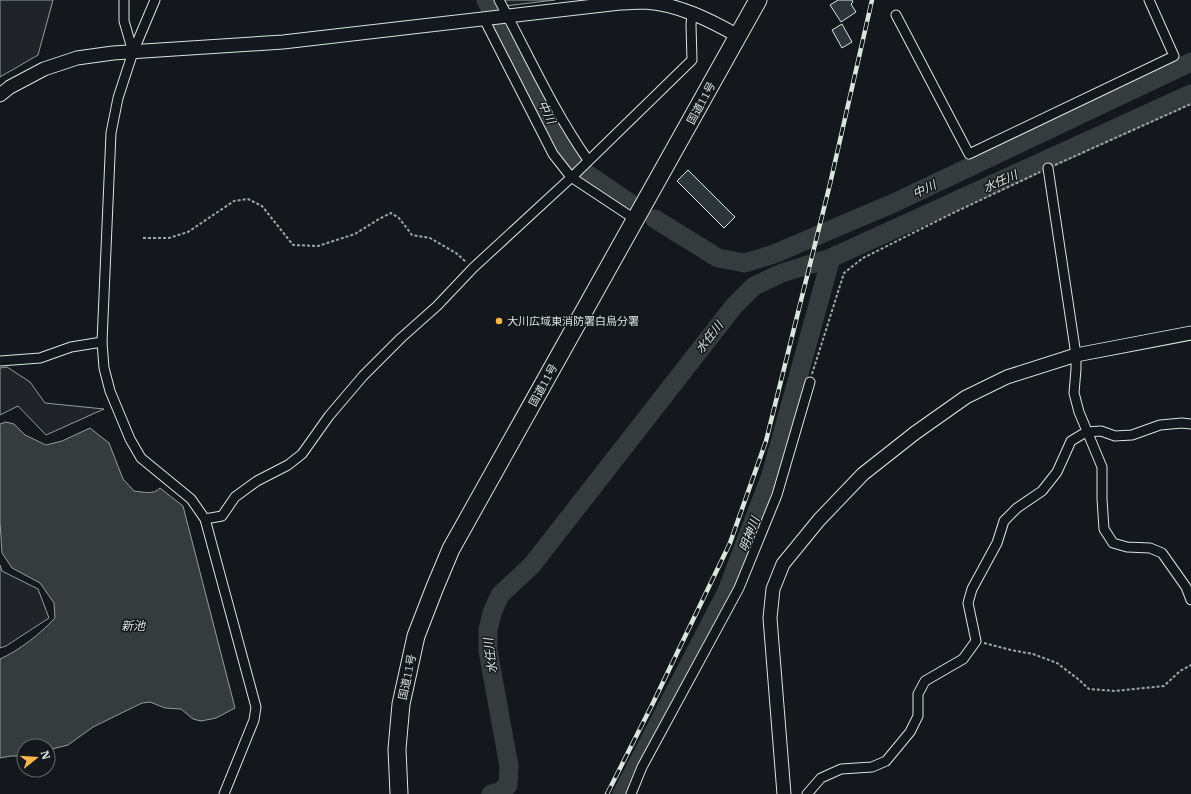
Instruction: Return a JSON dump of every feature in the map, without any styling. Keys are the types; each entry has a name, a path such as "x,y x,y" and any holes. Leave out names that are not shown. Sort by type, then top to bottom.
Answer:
{"highway":[{"name":"国道11号","path":"399,794 397,749 401,704 416,636 434,587 451,549 758,0"}],"street":[{"path":"124,0 124,21 133,52"},
{"path":"155,0 133,52 118,98 111,133 102,342 104,368 110,391 130,440 141,458 191,499 205,519 256,708 254,720 224,794"},
{"path":"499,0 520,42 575,142 588,160"},
{"path":"896,15 969,154 1174,56 1149,0"},
{"path":"0,95 10,87 44,69 77,58 133,52 283,42 620,3 646,2 671,6 720,26 738,36"},
{"path":"205,519 222,516 235,497 257,481 288,465 302,454 329,416 363,376 401,338 437,306 473,268 573,175 692,60 692,14"},
{"path":"484,18 553,154 573,175 636,220"},
{"path":"1048,168 1076,356 1074,393 1078,412 1102,467 1104,529 1113,543 1126,548 1150,548 1162,553 1186,587 1191,600"},
{"path":"784,794 770,618 773,589 783,564 819,520 863,474 915,433 966,397 1007,377 1076,356 1191,333"},
{"path":"0,361 40,358 71,346 102,342"},
{"path":"631,794 642,768 739,588 777,495 810,382"},
{"path":"807,794 821,778 841,769 872,767 886,761 910,732 918,716 918,694 925,681 963,659 976,641 968,603 972,589 997,543 1004,520 1016,508 1042,491 1057,472 1072,441 1086,432 1101,431 1115,436 1132,435 1160,425 1182,423 1191,424"}],"path":[{"path":"810,382 844,273 863,258 1048,168 1191,104"},
{"path":"143,238 169,238 188,232 234,201 248,199 262,206 293,245 318,246 355,234 391,213 399,218 412,234 430,238 456,253 473,268"},
{"path":"976,641 1033,654 1057,663 1078,678 1089,689 1114,691 1164,686 1180,671 1191,665"}],"shaded area":[{"path":"0,0 53,0 38,55 0,77"},
{"path":"503,0 555,0 505,6"},
{"path":"7,367 30,382 45,403 104,409 46,435 18,406 0,415 0,368"},
{"path":"0,565 2,571 38,589 49,618 6,646 0,648"}],"water":[{"name":"新池","path":"6,422 14,424 25,435 46,445 62,441 90,428 109,443 123,479 134,491 155,492 160,488 183,506 235,708 216,718 201,721 193,719 181,709 165,708 150,702 142,703 93,727 68,745 56,748 56,738 16,738 16,756 0,758 0,659 29,641 55,618 54,603 40,583 12,568 2,553 0,522 0,424"}],"building":[{"path":"838,0 852,0 853,2 851,4 856,12 841,22 830,5"},
{"path":"842,24 852,42 842,48 832,30"},
{"path":"688,170 735,217 724,228 677,181"}],"waterway":[{"name":"中川","path":"486,0 542,101 565,152 586,173 630,203"},
{"name":"中川","path":"655,219 718,258 745,263 774,254 896,202 1191,62"},
{"name":"水任川","path":"491,794 501,791 508,785 509,766 488,651 488,630 492,613 500,595 532,565 734,306 754,286 782,273 831,258 1191,94"},
{"name":"明神川","path":"622,794 727,591 771,475 831,258"}],"railway":[{"path":"607,794 652,705 730,543 766,441 830,184 872,0"}],"place":[{"name":"大川広域東消防署白鳥分署","path":"499,321"}]}
